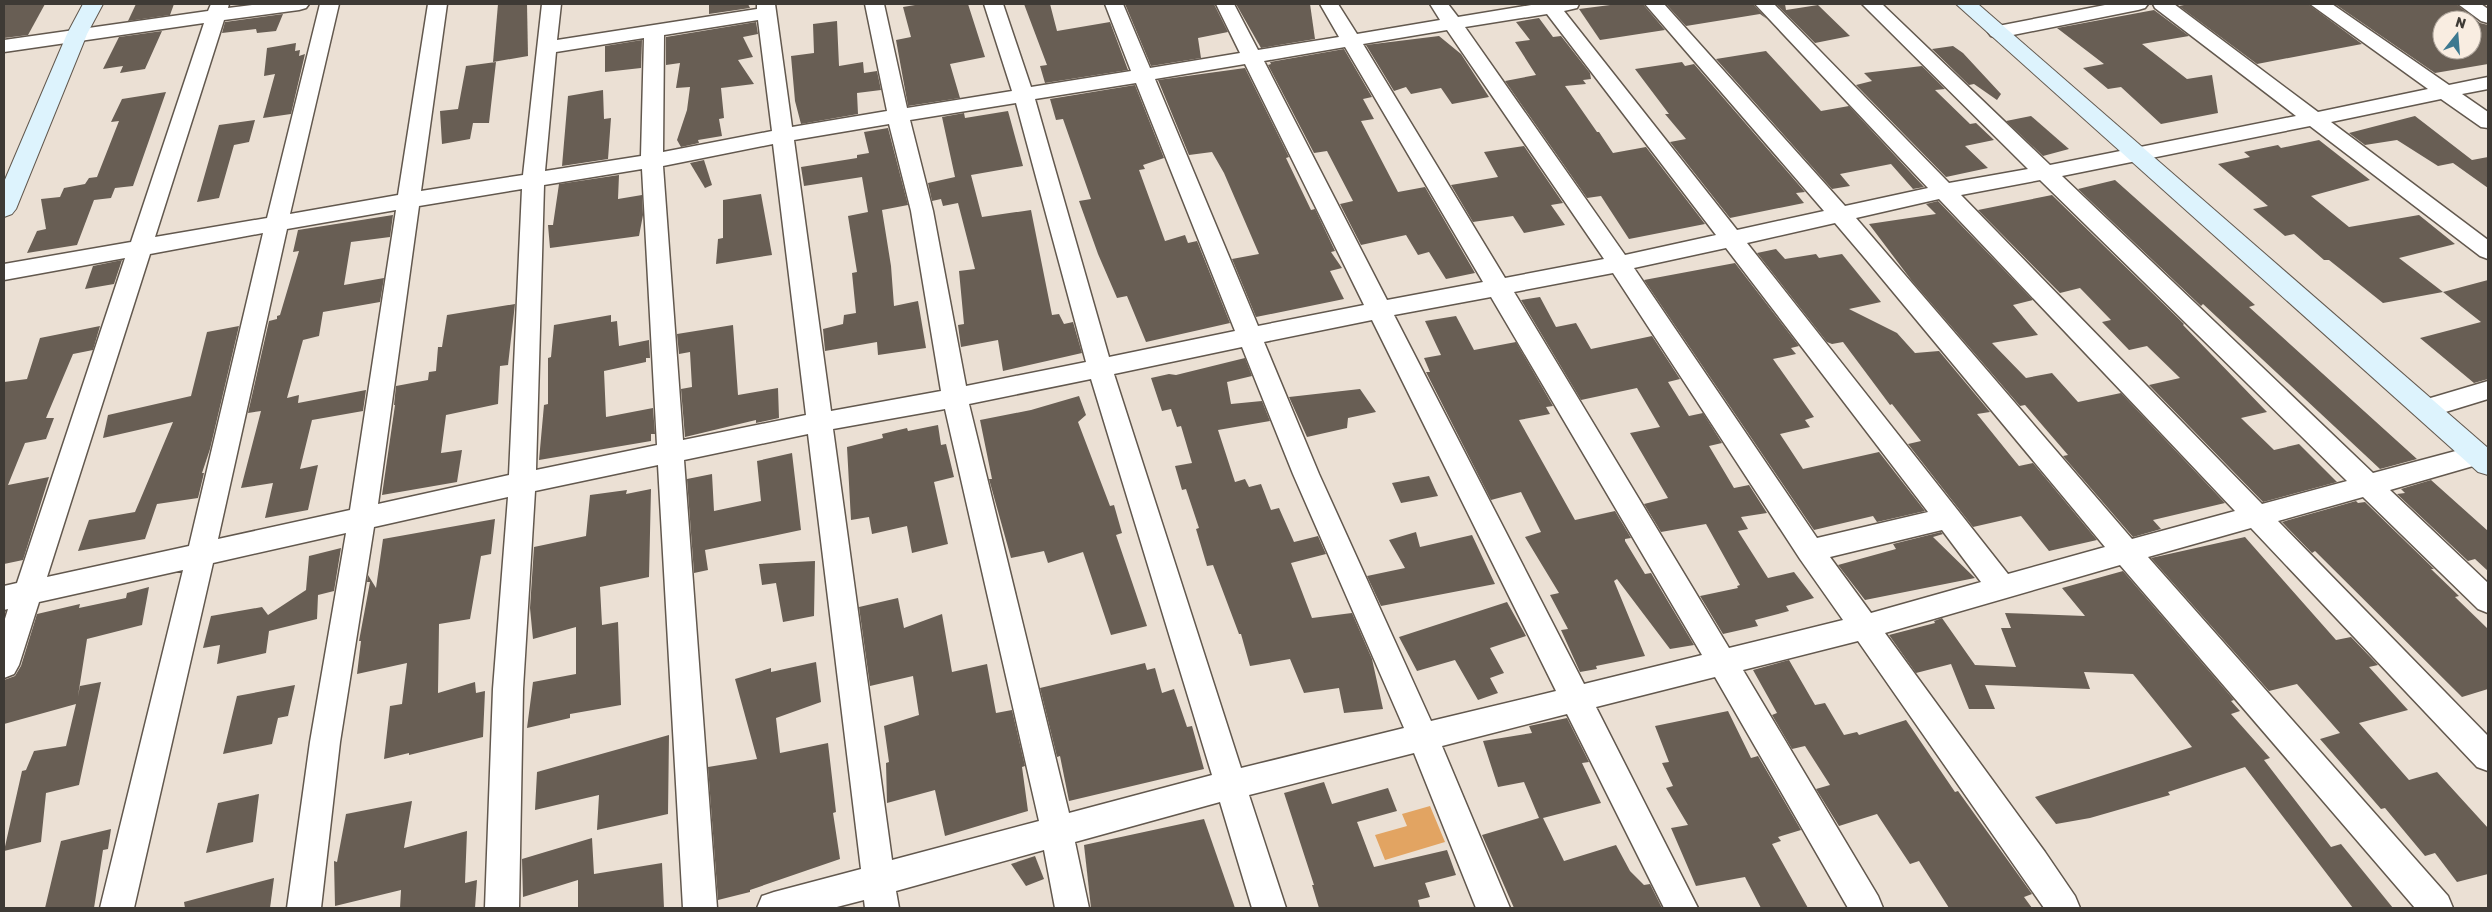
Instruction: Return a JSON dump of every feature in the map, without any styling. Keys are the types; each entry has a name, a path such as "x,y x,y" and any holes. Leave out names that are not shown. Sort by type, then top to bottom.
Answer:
{"street":[{"path":"4,209 78,34 93,4"},
{"path":"4,46 217,10 299,4"},
{"path":"118,908 201,555 275,224 329,4"},
{"path":"304,908 325,742 362,518 437,4"},
{"path":"502,908 508,689 522,483 533,180 551,4"},
{"path":"693,4 694,23"},
{"path":"874,4 898,116 922,211 955,398 1057,832 1072,908"},
{"path":"993,4 1024,96 1100,369 1269,908"},
{"path":"1114,4 1306,474 1423,737 1493,908"},
{"path":"1224,4 1682,908"},
{"path":"1329,4 1722,662 1866,908"},
{"path":"1440,4 1619,264 1810,551 2063,908"},
{"path":"1654,4 1839,214 2126,552 2436,908"},
{"path":"1764,4 2488,757"},
{"path":"1871,4 2488,601"},
{"path":"1966,4 2483,459"},
{"path":"1998,32 2138,4"},
{"path":"2162,4 2488,251"},
{"path":"2320,4 2488,122"},
{"path":"2468,4 2488,17"},
{"path":"4,272 409,200 652,161 784,135 1557,5 1730,239 2002,588"},
{"path":"548,47 767,9 822,422 846,633 881,894"},
{"path":"4,665 15,595 139,249 217,10"},
{"path":"654,30 652,161 700,908"},
{"path":"15,595 522,483 822,422 1100,369 1498,286 1619,264 1945,191 2138,155 2488,83"},
{"path":"2426,409 2488,390"},
{"path":"774,908 881,894 1057,832 1230,785 1865,627 2126,552 2370,485 2483,459"},
{"path":"1810,551 1948,518"}],"shaded area":[{"path":"1430,806 1445,842 1385,860 1375,835 1407,826 1402,814"}],"building":[{"path":"4,4 45,4 28,35 4,38"},
{"path":"136,4 174,4 170,15 128,21"},
{"path":"498,4 527,4 528,56 493,62"},
{"path":"709,4 748,4 750,8 709,14"},
{"path":"921,4 968,4 985,57 950,64 960,98 908,106 896,40 911,37 903,7"},
{"path":"1024,4 1050,4 1057,31 1110,22 1128,70 1045,83 1040,66 1047,65"},
{"path":"1125,4 1214,4 1228,32 1198,38 1201,58 1151,66"},
{"path":"1236,4 1310,4 1315,39 1261,48"},
{"path":"1618,4 1643,4 1665,30 1600,40 1579,9"},
{"path":"1666,4 1753,4 1767,19 1760,14 1686,26"},
{"path":"1776,4 1785,4 1786,10 1818,5 1850,36 1815,43"},
{"path":"2189,4 2308,4 2362,44 2257,64 2179,6"},
{"path":"2335,4 2456,4 2464,10 2432,10 2432,60 2482,60 2482,24 2488,25 2488,64 2435,73"},
{"path":"2154,10 2189,36 2142,44 2187,79 2212,75 2218,113 2161,124 2121,87 2108,89 2083,68 2104,64 2057,28"},
{"path":"283,14 276,31 257,33 256,29 222,33 225,22"},
{"path":"1539,18 1553,37 1561,36 1590,73 1591,79 1583,80 1586,84 1565,86 1613,153 1646,147 1705,224 1629,239 1601,196 1587,198 1505,81 1536,75 1515,42 1530,40 1516,22"},
{"path":"837,21 839,66 863,62 864,73 877,71 881,90 857,93 858,114 801,124 795,101 791,56 814,53 813,24"},
{"path":"756,22 758,34 743,37 753,57 738,60 754,84 721,88 724,118 719,119 722,136 698,140 699,143 681,147 677,140 687,110 690,87 676,88 680,63 666,65 666,37"},
{"path":"162,31 145,69 120,73 123,66 103,69 119,37"},
{"path":"1439,36 1461,54 1489,97 1452,104 1441,88 1411,94 1406,87 1394,91 1366,45"},
{"path":"642,40 641,68 605,72 605,46"},
{"path":"296,43 295,51 300,50 299,56 305,54 291,114 263,118 275,74 264,76 267,48"},
{"path":"1953,46 1963,53 2001,94 1997,100 1974,84 1969,85 1932,49"},
{"path":"1344,49 1372,97 1363,99 1374,119 1361,121 1398,192 1425,187 1475,273 1446,279 1429,252 1418,255 1406,235 1361,245 1340,204 1353,201 1327,151 1314,153 1268,65 1271,64 1270,62"},
{"path":"1766,51 1821,111 1849,106 1924,187 1913,189 1891,164 1840,174 1850,186 1832,189 1716,59"},
{"path":"496,62 489,123 473,123 470,139 442,144 440,111 458,109 466,66"},
{"path":"1682,62 1685,66 1694,64 1805,192 1796,193 1804,203 1730,218 1670,142 1686,139 1665,114 1669,114 1635,69"},
{"path":"1922,66 1945,89 1935,90 1970,124 1976,123 1994,140 1965,146 1988,168 1946,177 1856,85 1872,81 1864,73"},
{"path":"1245,68 1289,157 1286,158 1311,210 1315,209 1335,251 1331,252 1342,268 1330,271 1344,299 1256,317 1232,259 1259,254 1224,173 1212,152 1189,155 1158,80"},
{"path":"1135,85 1164,158 1143,165 1145,169 1139,170 1165,241 1185,235 1188,243 1197,241 1230,323 1146,342 1127,296 1117,298 1098,254 1079,201 1091,199 1063,119 1056,120 1050,99"},
{"path":"603,90 604,119 611,118 608,159 562,166 568,96"},
{"path":"166,92 133,186 115,188 111,198 94,200 77,245 27,253 37,231 46,229 41,199 60,197 64,188 85,184 89,178 97,177 119,121 111,122 122,99"},
{"path":"1008,111 1023,166 971,175 982,217 1031,210 1052,315 1059,314 1064,324 1073,322 1082,353 1003,371 998,340 961,347 958,325 964,324 959,271 975,269 958,203 943,206 941,199 932,201 928,183 955,177 942,117 964,113 965,118"},
{"path":"2031,116 2069,149 2043,156 2006,121"},
{"path":"2415,116 2472,160 2488,157 2488,188 2453,163 2438,166 2397,140 2365,145 2349,133"},
{"path":"255,120 249,142 234,145 219,198 197,202 219,125"},
{"path":"888,128 908,205 882,210 891,266 894,306 918,301 926,348 878,355 877,342 825,351 823,329 843,324 844,315 856,313 852,273 857,272 848,216 868,212 862,177 804,186 801,167 857,158 857,155 869,153 864,132"},
{"path":"2319,140 2370,180 2311,196 2349,227 2419,215 2455,244 2399,258 2443,292 2383,303 2329,260 2324,260 2294,234 2285,236 2253,209 2268,206 2218,164 2250,157 2244,152 2278,145 2281,148"},
{"path":"1524,146 1563,203 1551,205 1565,225 1524,233 1513,216 1473,222 1451,185 1498,177 1484,152"},
{"path":"704,160 712,185 705,188 690,163"},
{"path":"619,175 618,199 642,195 643,215 639,236 550,248 548,225 553,225 559,184"},
{"path":"2115,180 2255,305 2249,307 2417,459 2380,469 2203,304 2201,306 2078,189"},
{"path":"761,194 772,255 716,264 718,239 723,238 723,200"},
{"path":"2052,195 2184,324 2267,412 2241,418 2274,450 2299,444 2337,482 2263,502 2149,385 2180,378 2147,346 2129,350 2102,322 2111,320 2080,288 2060,293 1978,210"},
{"path":"1938,201 2033,300 2013,305 2038,335 1992,343 2026,378 2052,373 2078,402 2121,393 2225,503 2153,520 2161,529 2133,537 2063,456 2068,455 2025,405 2020,406 1912,281 1869,224 1936,214 1926,204"},
{"path":"393,215 390,237 351,242 344,285 384,278 380,302 323,312 319,336 303,340 287,398 299,395 298,403 366,390 363,411 312,420 300,469 318,465 308,510 265,518 273,483 241,488 261,411 248,413 269,321 277,319 277,316 280,315 299,251 293,252 298,230"},
{"path":"1776,249 1785,259 1816,254 1819,258 1842,254 1881,302 1849,309 1897,333 1915,353 1939,351 1990,412 1977,414 2019,466 2033,463 2097,540 2049,551 2021,516 1973,527 1908,444 1921,441 1892,404 1890,405 1843,342 1832,344 1827,342 1757,253"},
{"path":"122,260 114,284 85,289 93,266"},
{"path":"1735,263 1799,346 1791,348 1796,354 1773,359 1814,417 1805,420 1810,427 1780,434 1803,469 1879,452 1925,511 1877,522 1873,516 1814,530 1644,280"},
{"path":"2488,280 2488,379 2474,383 2420,338 2481,322 2443,292"},
{"path":"1540,297 1556,327 1576,323 1591,349 1652,336 1680,379 1668,382 1689,416 1703,413 1722,443 1709,446 1734,488 1749,485 1767,513 1741,517 1748,529 1738,531 1768,578 1794,572 1814,598 1786,606 1789,611 1755,620 1758,626 1723,634 1700,596 1738,588 1737,586 1740,585 1706,524 1661,532 1644,504 1668,498 1630,433 1660,427 1637,388 1581,400 1521,300"},
{"path":"515,304 508,365 500,366 498,404 446,415 441,453 462,450 457,482 382,495 396,386 428,380 429,372 436,371 438,347 442,347 447,315"},
{"path":"611,315 611,322 617,321 619,346 649,340 650,358 646,358 646,362 604,371 606,417 653,408 655,434 651,434 651,441 539,460 544,405 548,404 548,358 551,357 554,325"},
{"path":"1456,316 1474,350 1516,342 1553,406 1546,407 1550,414 1519,420 1575,520 1615,511 1631,538 1625,539 1625,541 1645,574 1651,573 1694,645 1670,649 1617,579 1614,581 1645,656 1596,666 1597,669 1580,672 1561,630 1568,629 1550,595 1559,593 1525,537 1541,532 1521,492 1491,500 1426,372 1430,372 1424,358 1441,355 1425,321"},
{"path":"733,325 738,395 778,388 779,418 756,423 756,420 685,437 681,389 692,387 690,352 679,354 677,334"},
{"path":"100,326 93,350 73,354 46,418 54,418 46,439 25,443 8,485 49,477 23,560 4,564 4,382 27,379 40,338"},
{"path":"239,326 210,449 202,473 204,473 198,498 157,504 145,539 78,551 89,520 135,512 173,422 103,438 108,415 191,396 207,332"},
{"path":"1245,358 1252,376 1227,382 1231,404 1262,401 1270,421 1218,430 1235,482 1245,479 1249,487 1261,484 1271,510 1279,508 1294,542 1318,536 1326,554 1291,563 1312,618 1352,613 1372,659 1383,709 1344,713 1339,688 1304,693 1290,659 1250,666 1241,634 1239,634 1213,565 1207,566 1196,529 1199,528 1186,489 1182,490 1175,466 1192,463 1181,426 1177,427 1171,409 1162,411 1151,378 1169,374 1176,375"},
{"path":"1360,389 1376,412 1348,418 1347,428 1307,437 1289,397"},
{"path":"1079,396 1086,415 1078,422 1110,506 1114,505 1122,533 1116,535 1147,626 1111,635 1083,552 1048,563 1044,551 1011,558 989,479 992,479 980,420 1031,410"},
{"path":"938,425 941,445 946,444 954,477 934,482 948,544 912,553 907,526 872,534 869,517 851,520 847,447 883,438 882,434 907,428 908,431"},
{"path":"792,453 801,530 705,550 708,570 694,573 687,479 712,474 714,511 761,501 757,461"},
{"path":"1429,476 1438,496 1401,503 1392,483"},
{"path":"2431,480 2488,531 2488,571 2475,559 2468,561 2397,494 2405,493 2401,489"},
{"path":"651,489 649,577 600,587 602,625 618,622 621,705 570,714 570,718 527,728 533,682 576,674 576,627 533,639 530,608 534,547 586,536 590,495 627,490 626,494"},
{"path":"2356,501 2358,503 2365,502 2434,569 2431,569 2459,596 2455,597 2488,629 2488,689 2462,697 2315,551 2312,553 2282,522"},
{"path":"495,519 491,554 481,556 470,619 439,624 438,693 475,682 476,693 485,691 483,737 409,755 409,753 384,759 390,706 402,704 407,663 357,674 361,641 359,641 370,582 367,582 368,575 376,588 383,539"},
{"path":"1416,532 1420,547 1472,535 1495,584 1381,606 1367,576 1405,568 1389,540"},
{"path":"1941,532 1943,534 1933,537 1975,578 1865,600 1838,565 1896,549 1893,544"},
{"path":"2245,537 2336,640 2351,637 2378,665 2369,667 2408,710 2359,723 2409,780 2437,772 2488,828 2488,874 2457,882 2435,853 2425,856 2385,808 2381,809 2320,739 2340,733 2297,684 2269,691 2151,558"},
{"path":"341,548 334,591 318,595 317,619 269,631 266,653 217,664 220,645 203,648 211,616 262,607 268,615 306,590 309,556"},
{"path":"815,561 814,616 783,622 776,583 762,585 759,564"},
{"path":"2123,571 2234,700 2231,701 2240,711 2231,714 2270,758 2264,760 2331,847 2341,844 2393,908 2353,908 2245,767 2168,792 2170,795 2090,818 2056,824 2035,797 2192,747 2133,674 2084,672 2090,689 1985,685 1995,709 1969,709 1951,664 1916,673 1889,635 1935,623 1934,621 1942,618 1975,665 2016,667 2001,628 2011,628 2005,613 2085,616 2062,588"},
{"path":"149,587 142,625 87,639 78,696 80,686 101,682 79,785 46,793 41,842 4,851 22,771 26,770 34,751 66,746 76,704 4,724 4,680 15,676 21,666 37,614 80,604 79,608 126,598 127,593"},
{"path":"898,598 904,628 942,614 952,672 987,664 996,713 1012,710 1025,766 1022,767 1028,811 945,836 935,790 887,803 886,763 889,762 884,726 919,715 913,676 870,686 859,607"},
{"path":"1507,602 1526,636 1490,648 1504,673 1490,678 1498,693 1478,700 1455,660 1417,671 1399,637"},
{"path":"1789,660 1815,705 1825,703 1844,735 1857,732 1859,735 1906,720 1955,792 1958,791 2032,894 2024,897 2032,908 1949,908 1919,861 1910,864 1877,814 1839,826 1816,789 1830,785 1805,746 1792,749 1772,715 1777,713 1753,670"},
{"path":"816,662 821,702 776,718 780,753 828,743 836,812 833,813 840,859 750,890 750,892 718,900 708,767 757,759 735,679 771,668 771,672"},
{"path":"1145,663 1147,670 1155,668 1162,693 1174,689 1187,727 1192,726 1204,769 1069,801 1060,756 1057,757 1040,688"},
{"path":"295,685 288,716 278,718 272,744 223,754 237,696"},
{"path":"1728,711 1751,758 1758,756 1801,830 1778,837 1781,841 1772,844 1808,908 1761,908 1745,877 1696,886 1671,828 1688,825 1666,788 1673,786 1662,763 1669,762 1655,726"},
{"path":"1567,718 1589,762 1582,763 1601,803 1543,818 1564,861 1616,845 1630,871 1644,885 1650,884 1662,908 1514,908 1482,835 1539,818 1524,782 1498,787 1483,741 1532,733 1529,726"},
{"path":"669,735 668,814 597,830 599,795 535,810 537,772"},
{"path":"1324,782 1332,804 1388,788 1397,811 1357,822 1374,867 1447,850 1456,875 1425,883 1430,897 1418,900 1420,908 1319,908 1312,885 1314,885 1284,793"},
{"path":"259,794 253,842 206,853 218,803"},
{"path":"412,801 404,848 467,831 465,883 477,880 475,908 400,908 401,890 335,906 334,861 337,862 346,814"},
{"path":"1204,819 1235,908 1091,908 1084,845"},
{"path":"111,829 108,849 103,850 94,908 45,908 61,841"},
{"path":"592,838 594,874 662,863 664,908 578,908 578,880 523,897 522,859"},
{"path":"1035,856 1044,879 1026,886 1011,864"},
{"path":"274,878 270,908 185,908 184,902"}]}
